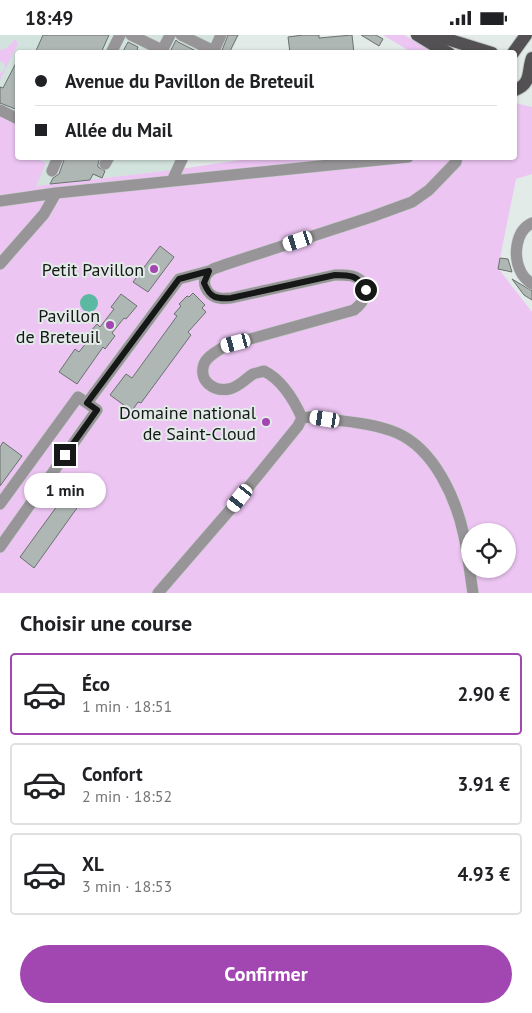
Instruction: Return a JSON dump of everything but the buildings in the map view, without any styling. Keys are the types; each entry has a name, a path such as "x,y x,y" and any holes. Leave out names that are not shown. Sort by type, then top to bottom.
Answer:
{"main road":[{"path":"417,35 442,50"},
{"path":"434,35 482,50"},
{"path":"515,50 526,35"},
{"path":"517,59 531,62 529,80 517,89"},
{"path":"517,90 532,94"}],"street":[{"path":"112,50 120,35"},
{"path":"131,35 160,50"},
{"path":"162,50 170,35"},
{"path":"181,35 209,50"},
{"path":"214,50 222,35"},
{"path":"0,110 15,118"},
{"path":"52,171 57,160"},
{"path":"172,181 182,160"},
{"path":"0,201 56,193 386,160"},
{"path":"87,403 179,279 209,271 412,202 420,198 446,173 451,160"},
{"path":"0,265 44,214 56,193"},
{"path":"532,223 527,225 518,241 516,258 522,274 532,284"},
{"path":"209,271 204,283 207,291 218,299 231,298 335,275 358,277 362,283 366,290 365,299 354,310 225,346 211,355 204,364 204,378 207,383 217,390 229,389 254,374 264,371 274,376 295,404 302,418"},
{"path":"0,504 78,397 97,410 0,547"},
{"path":"302,418 310,417 371,426 398,433 420,449 436,466 451,497 464,535 473,593"},
{"path":"158,593 229,511 298,426 302,418"}],"shaded area":[{"path":"0,35 239,35 232,50 15,50 15,160 179,160 173,170 20,188 0,170"},
{"path":"383,35 404,35 430,50 408,50"},
{"path":"15,39 18,44 0,80 0,73 5,68 4,63 0,61 0,50 7,48"},
{"name":"Domaine national de Saint-Cloud","path":"517,103 532,107 532,174 516,179 498,268 532,312 532,593 0,593 0,116 15,124 15,160 39,160 46,163 36,186 241,160 517,160"},
{"path":"89,294 95,297 98,303 95,309 89,312 83,309 80,303 83,297"}],"place":[{"name":"Petit Pavillon","path":"154,269"},
{"name":"Pavillon de Breteuil","path":"110,325"},
{"name":"Domaine national de Saint-Cloud","path":"266,422"}],"route":[{"path":"65,455 97,410 87,403 179,279 209,271 204,283 207,291 218,299 231,298 335,275 358,277 366,290"}]}
